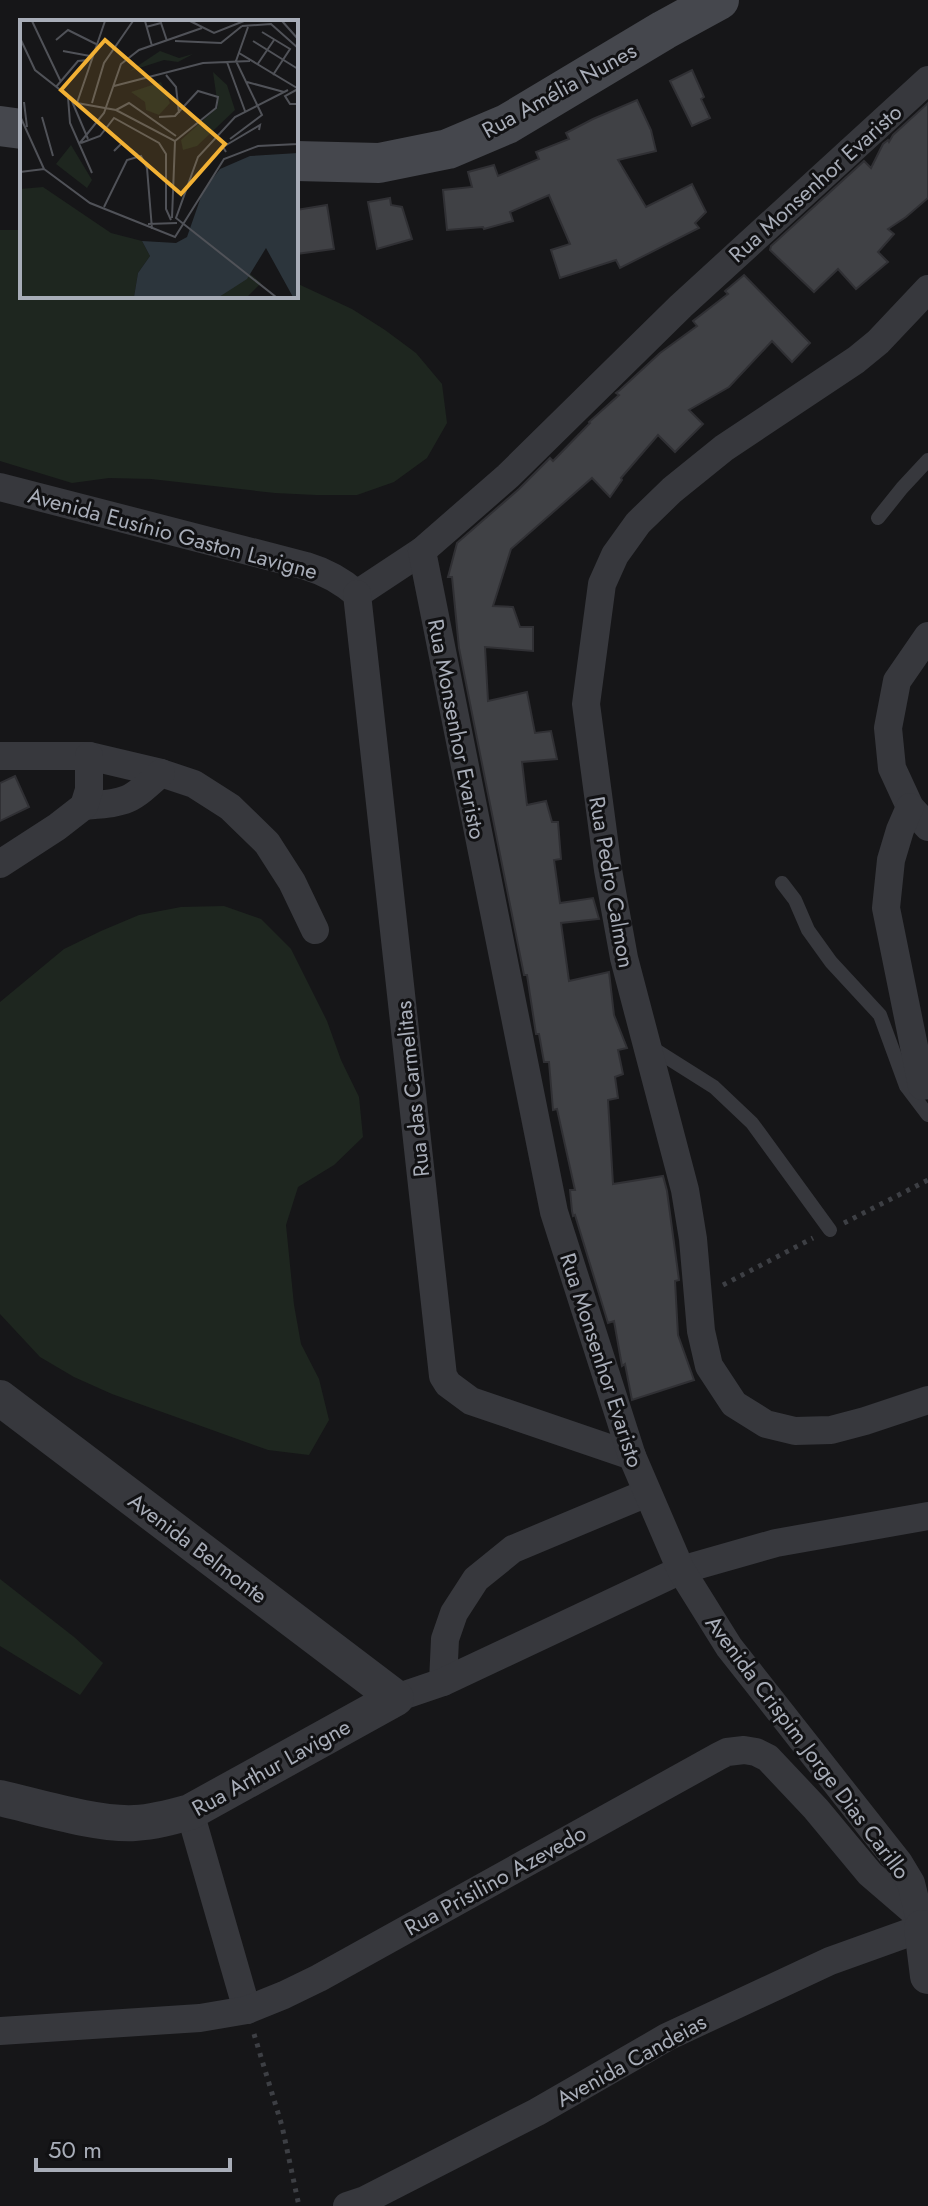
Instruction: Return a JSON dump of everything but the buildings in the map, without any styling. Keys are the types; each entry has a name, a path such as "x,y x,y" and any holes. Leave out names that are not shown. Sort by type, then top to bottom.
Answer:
{"main road":[{"name":"Rua Amélia Nunes","path":"298,161 379,163 448,149 507,124 719,0"},
{"path":"0,126 20,129"}],"street":[{"name":"Rua Monsenhor Evaristo","path":"681,1570 632,1456 554,1212 422,551 508,476 681,306 928,80"},
{"name":"Rua Pedro Calmon","path":"928,289 878,342 856,360 724,448 672,490 638,523 615,555 602,584 586,704 608,870 624,958 685,1190 700,1320 709,1366 734,1404 766,1424 795,1431 831,1430 928,1400"},
{"name":"Avenida Eusínio Gaston Lavigne","path":"0,487 306,566 345,583 357,594"},
{"path":"357,594 422,551"},
{"name":"Rua das Carmelitas","path":"357,594 443,1376 448,1384 471,1401 632,1456"},
{"path":"925,1085 886,908 891,860 900,830 919,817 892,768 888,728 897,681 928,636"},
{"path":"0,756 89,756 194,784 230,807 267,843 292,882 315,930"},
{"path":"84,806 89,790 89,756"},
{"path":"0,864 84,806 121,803 134,797 161,773"},
{"name":"Avenida Belmonte","path":"0,1398 396,1698"},
{"path":"443,1682 445,1639 454,1613 476,1579 513,1549 647,1493"},
{"path":"396,1698 443,1682 681,1570 776,1543 928,1516"},
{"name":"Avenida Crispim Jorge Dias Carillo","path":"681,1570 729,1647 899,1863 911,1883 921,1922 928,1976"},
{"name":"Rua Arthur Lavigne","path":"0,1798 102,1820 132,1823 158,1821 190,1812 396,1698"},
{"name":"Rua Prisilino Azevedo","path":"0,2031 200,2018 247,2010 319,1978 719,1756 744,1750 768,1758 870,1874 921,1922"},
{"path":"190,1812 247,2010"},
{"name":"Avenida Candeias","path":"360,2204 537,2112 667,2037 921,1922"}],"lane":[{"path":"878,518 928,460"},
{"path":"782,883 795,900 808,930 831,962 880,1015 906,1086 928,1115"},
{"path":"645,1043 714,1087 752,1123 830,1230"}],"path":[{"path":"247,2010 282,2126 299,2206"}],"shaded area":[{"path":"0,230 20,230 20,298 298,298 298,284 352,309 385,330 416,353 442,384 447,423 427,458 394,482 357,495 275,493 151,479 109,478 72,483 0,461"},
{"path":"224,906 261,919 291,949 327,1021 359,1097 363,1137 334,1165 298,1187 286,1225 301,1344 319,1379 329,1420 309,1455 268,1450 112,1394 74,1377 40,1357 0,1314 0,1002 64,949 101,931 139,915 181,907"},
{"path":"0,1579 103,1663 80,1695 0,1646"}]}
